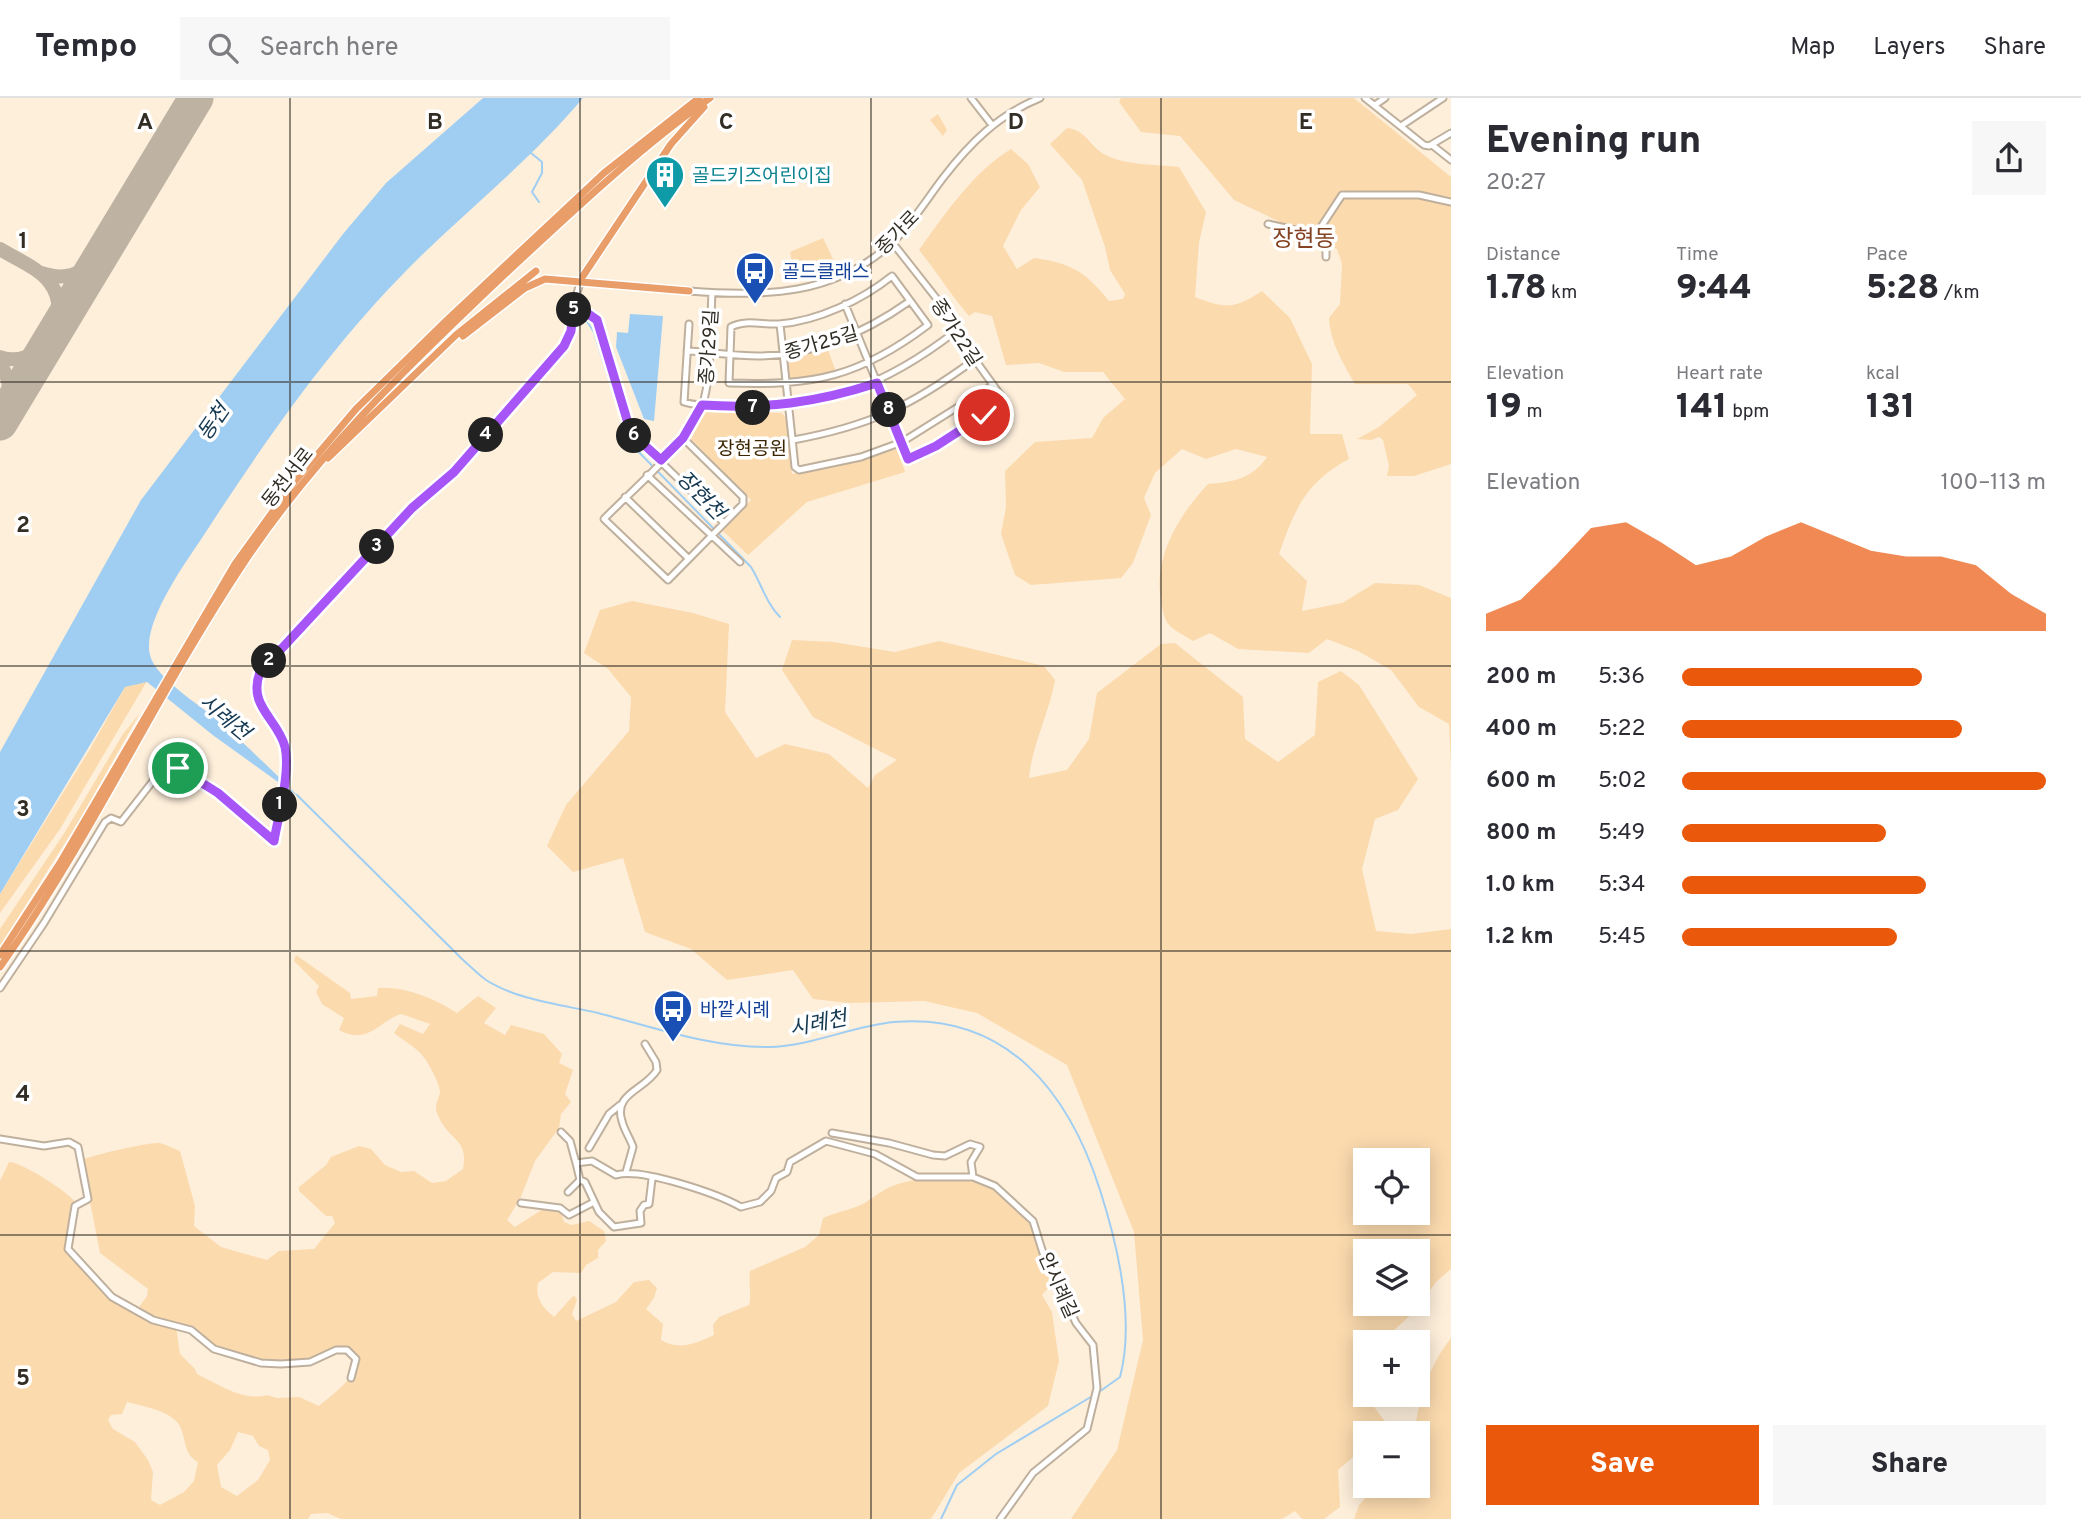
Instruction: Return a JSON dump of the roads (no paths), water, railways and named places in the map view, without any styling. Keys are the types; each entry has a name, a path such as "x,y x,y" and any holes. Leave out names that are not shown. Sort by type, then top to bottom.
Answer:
{"main road":[{"name":"동천서로","path":"0,955 60,863 266,518 356,409 604,173 699,98"},
{"name":"동천서로","path":"186,653 241,568 300,485 361,413 609,178 712,98"},
{"path":"582,279 671,144 712,98"},
{"path":"300,485 456,335 536,271"},
{"path":"418,371 525,288 545,279 689,291"},
{"name":"동천서로","path":"0,967 48,896 154,707"}],"street":[{"path":"971,98 992,125"},
{"name":"종가로","path":"689,291 764,295 823,284 854,270 892,242 959,157 992,125 1012,111 1040,98"},
{"path":"1365,98 1451,160"},
{"path":"1375,105 1385,98"},
{"path":"1401,126 1443,98"},
{"path":"1430,146 1451,133"},
{"path":"1319,230 1342,195 1419,195 1451,202"},
{"path":"1268,224 1300,231 1319,230"},
{"path":"1319,230 1326,247 1326,257"},
{"name":"종가22길","path":"892,242 955,322 956,331 974,360 1004,400 936,446 908,459 902,442"},
{"name":"종가25길","path":"892,276 910,300 928,325 896,349 868,363 787,385 729,383 731,327 738,323 780,324 817,316 873,291 892,276"},
{"path":"0,988 44,923 105,822 111,818 121,822 163,768 178,768 200,781 274,841 285,748 259,706 256,687 260,672 412,508 454,472 564,346 571,331 574,304 582,279"},
{"name":"종가29길","path":"683,438 743,497 743,504 668,580 604,519 683,438 702,405 712,293"},
{"name":"종가25길","path":"687,351 784,355 856,334 910,300"},
{"path":"574,304 597,320 631,433 723,524"},
{"path":"845,304 902,442"},
{"path":"690,324 682,398 687,404 702,405 788,406 835,397 877,383 928,353 956,331"},
{"path":"780,324 795,467 799,470 861,457 902,442 993,386"},
{"path":"793,440 827,434 891,414 931,391 974,360"},
{"path":"649,473 740,562"},
{"path":"625,497 688,558"},
{"path":"589,1148 610,1114 626,1096 646,1085 657,1070 656,1062 645,1044"},
{"path":"620,1105 620,1117 634,1147 626,1172"},
{"path":"561,1132 570,1142 580,1180"},
{"path":"832,1133 889,1143 933,1155 945,1156 970,1144 980,1147 971,1162 973,1177"},
{"path":"0,1139 42,1146 69,1142 78,1147 88,1199 75,1206 68,1249 112,1297 153,1320 191,1330 214,1349 261,1363 308,1362 336,1350 349,1351 355,1355 356,1362 351,1378"},
{"name":"안시례길","path":"652,1178 673,1180 703,1193 715,1193 741,1207 753,1206 768,1195 776,1178 787,1172 790,1162 826,1141 875,1154 917,1177 973,1177 995,1186 1033,1221 1043,1254 1076,1323 1093,1345 1097,1388 1083,1435 1033,1473 1000,1519"},
{"path":"576,1163 592,1161 616,1175 626,1172 652,1178 649,1204 644,1205 640,1211 641,1223 614,1227 594,1202 585,1182 580,1180"},
{"path":"568,1192 580,1180"},
{"path":"521,1203 560,1208 569,1215 594,1202"}],"water":[{"name":"동천","path":"483,98 583,98 526,158 424,253 332,355 250,465 184,565 152,628 150,655 161,674 226,727 299,797 214,736 147,682 125,687 0,894 0,752 141,500 343,234 386,183"},
{"path":"630,314 663,316 654,421 644,419 616,347 617,332 628,333"}],"waterway":[{"name":"장현천","path":"531,153 542,162 542,173 532,192 539,202"},
{"name":"장현천","path":"580,311 594,332 628,441 751,567 767,599 780,617"},
{"name":"시례천","path":"297,795 462,959 486,980 512,992 683,1036 726,1044 785,1046 878,1024 934,1022 970,1030 1001,1045 1028,1066 1051,1092 1071,1121 1087,1155 1107,1212 1122,1283 1126,1332 1120,1377 1099,1392"},
{"name":"시례천","path":"941,1519 957,1485 996,1454 1094,1395"}],"place":[{"name":"골드키즈어린이집","path":"665,209"},
{"name":"골드클래스","path":"755,305"},
{"name":"바깥시례","path":"673,1043"}],"district":[{"name":"장현동","path":"1304,238"}],"park label":[{"name":"장현공원","path":"752,448"}]}
